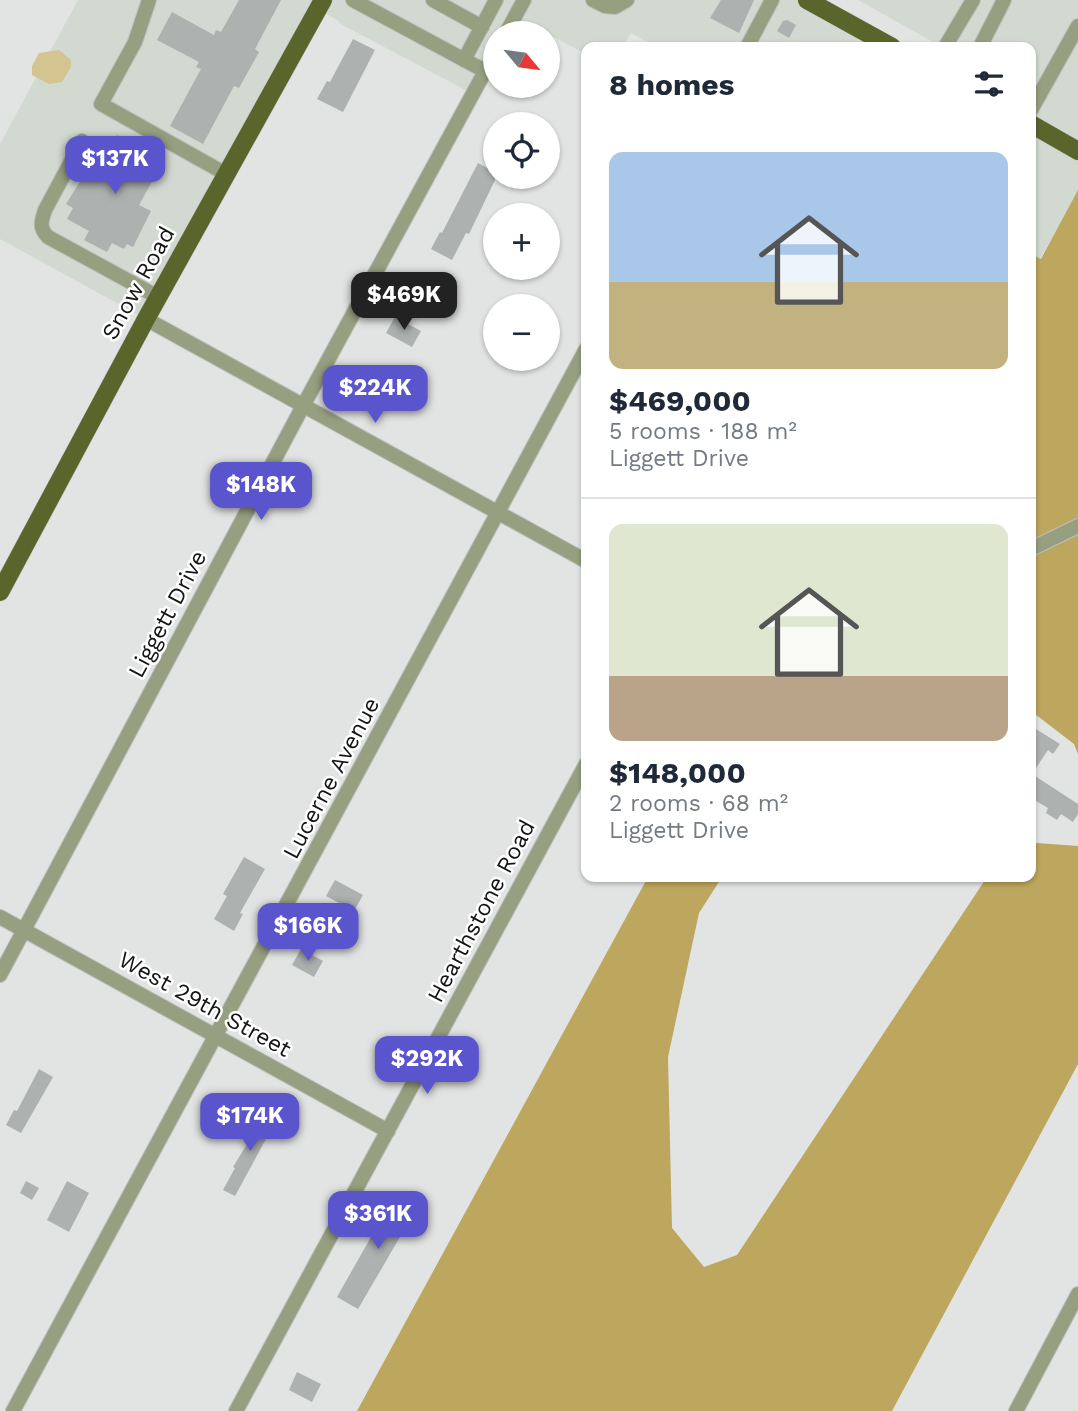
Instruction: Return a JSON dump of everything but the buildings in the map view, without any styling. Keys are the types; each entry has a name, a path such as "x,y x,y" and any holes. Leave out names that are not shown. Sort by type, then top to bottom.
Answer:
{"main road":[{"name":"Snow Road","path":"0,592 146,318 323,0"},
{"path":"811,1 878,42"},
{"path":"1036,127 1078,151"}],"street":[{"path":"149,0 135,42 100,104 226,174"},
{"path":"433,0 482,27"},
{"path":"464,60 496,0"},
{"path":"593,0 615,7 627,0"},
{"path":"750,42 772,0"},
{"path":"948,42 973,0"},
{"path":"982,42 1004,0"},
{"path":"360,2 483,71"},
{"path":"511,21 520,2"},
{"path":"1036,116 1078,26"},
{"name":"Liggett Drive","path":"0,975 303,406 483,76"},
{"path":"82,141 45,210 41,231 158,297"},
{"path":"146,318 581,558"},
{"name":"Lucerne Avenue","path":"13,1411 581,358"},
{"path":"1036,547 1078,526"},
{"name":"Hearthstone Road","path":"236,1411 581,773"},
{"name":"West 29th Street","path":"0,917 388,1131"},
{"path":"1016,1411 1078,1294"}],"shaded area":[{"path":"78,0 807,0 883,42 648,42 631,33 626,42 581,42 581,51 560,40 560,21 523,21 515,17 513,21 483,21 483,75 473,94 339,23 318,9 146,319 0,239 0,144"},
{"path":"858,0 1078,0 1078,193 1040,259 1036,257 1036,42 958,42 962,33 956,42 933,42"},
{"path":"59,50 71,60 71,67 62,82 49,84 32,75 32,66 39,53"},
{"path":"1078,190 1078,754 1074,744 1036,715 1036,256 1041,259"},
{"path":"1036,843 1078,846 1078,1064 892,1411 357,1411 645,882 719,882 699,913 668,1057 672,1228 704,1267 737,1255 984,882 1036,882"}]}
